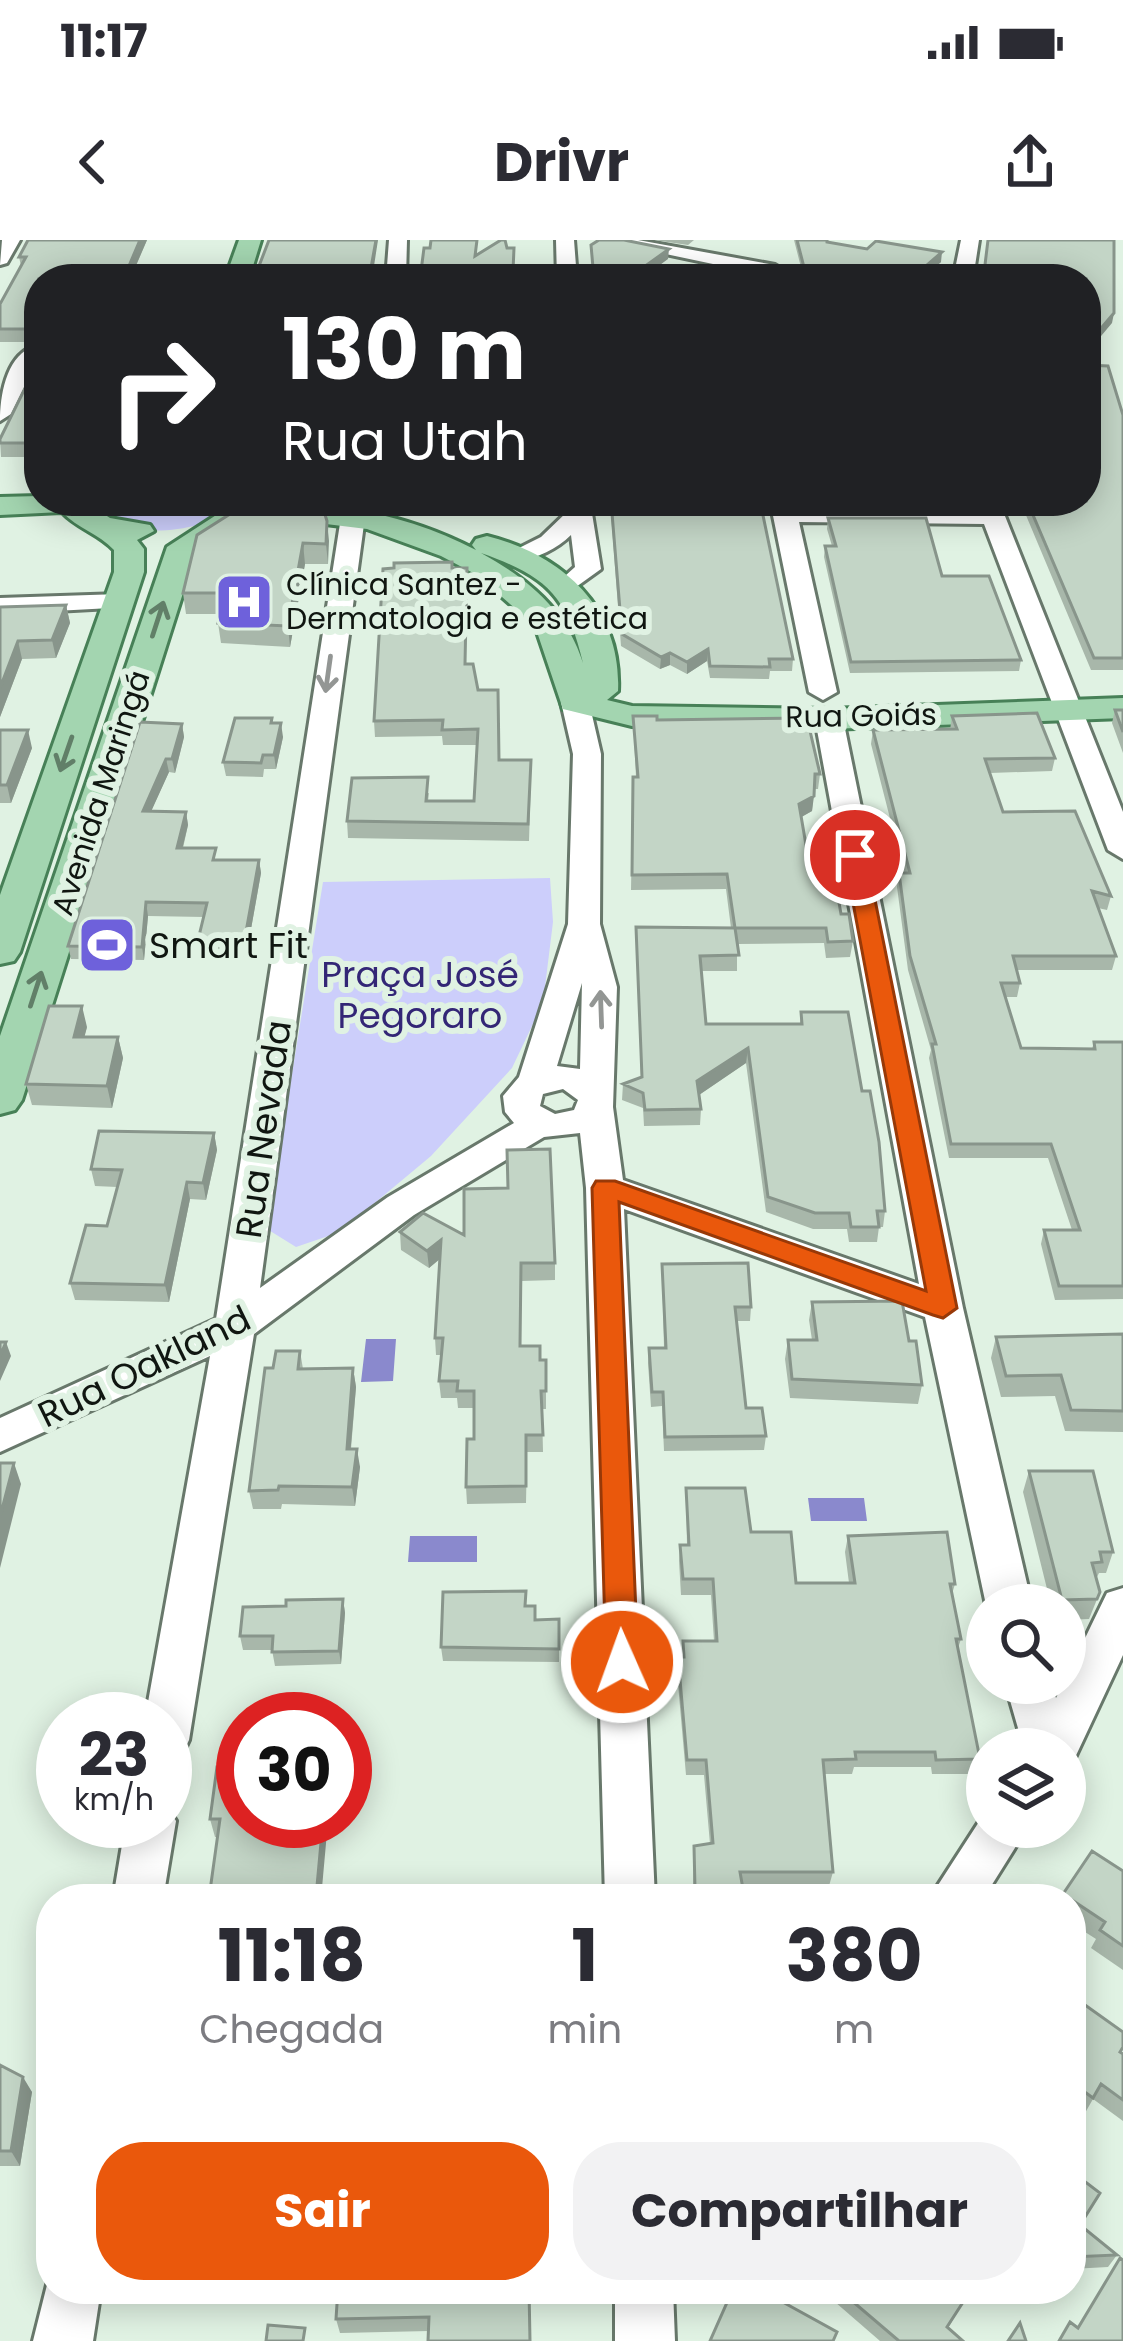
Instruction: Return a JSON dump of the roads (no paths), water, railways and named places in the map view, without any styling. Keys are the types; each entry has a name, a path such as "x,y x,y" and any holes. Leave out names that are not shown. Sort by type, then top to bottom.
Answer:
{"main road":[{"path":"83,516 110,528 197,530 228,516"},
{"name":"Avenida Maringá","path":"0,1100 182,547 233,516"},
{"path":"376,516 410,535 520,560"},
{"path":"391,516 520,560 538,585 582,579 593,695"},
{"name":"Avenida Maringá","path":"0,952 120,602 130,559 128,549 110,528"},
{"path":"520,560 544,616 593,695"},
{"name":"Rua Goiás","path":"593,695 632,716 1061,698 1123,688"},
{"name":"Rua Goiás","path":"1061,698 1123,708"}],"street":[{"path":"0,259 10,240"},
{"path":"608,240 741,264"},
{"path":"0,414 24,372"},
{"name":"Rua Nevada","path":"173,1692 235,1328 357,516"},
{"path":"520,560 568,516"},
{"path":"520,560 582,579 578,516"},
{"path":"785,516 943,1308 1004,1584"},
{"path":"993,516 1123,850"},
{"path":"0,606 120,602"},
{"path":"540,1108 584,924 587,754 593,695"},
{"path":"584,924 600,987 596,1102 605,1188 629,1884"},
{"path":"540,1108 571,1078 596,1102"},
{"name":"Rua Oakland","path":"0,1436 235,1328 540,1108 586,1120 596,1102"},
{"path":"540,1108 605,1188 943,1308"},
{"path":"1062,1728 1123,1607"},
{"path":"140,1884 146,1848"},
{"path":"964,1884 989,1848"},
{"path":"63,2341 69,2304"}],"place":[{"name":"Clínica Santez - Dermatologia e estética","path":"244,602"},
{"name":"Smart Fit","path":"107,945"}],"park label":[{"name":"Praça José Pegoraro","path":"420,994"}]}
